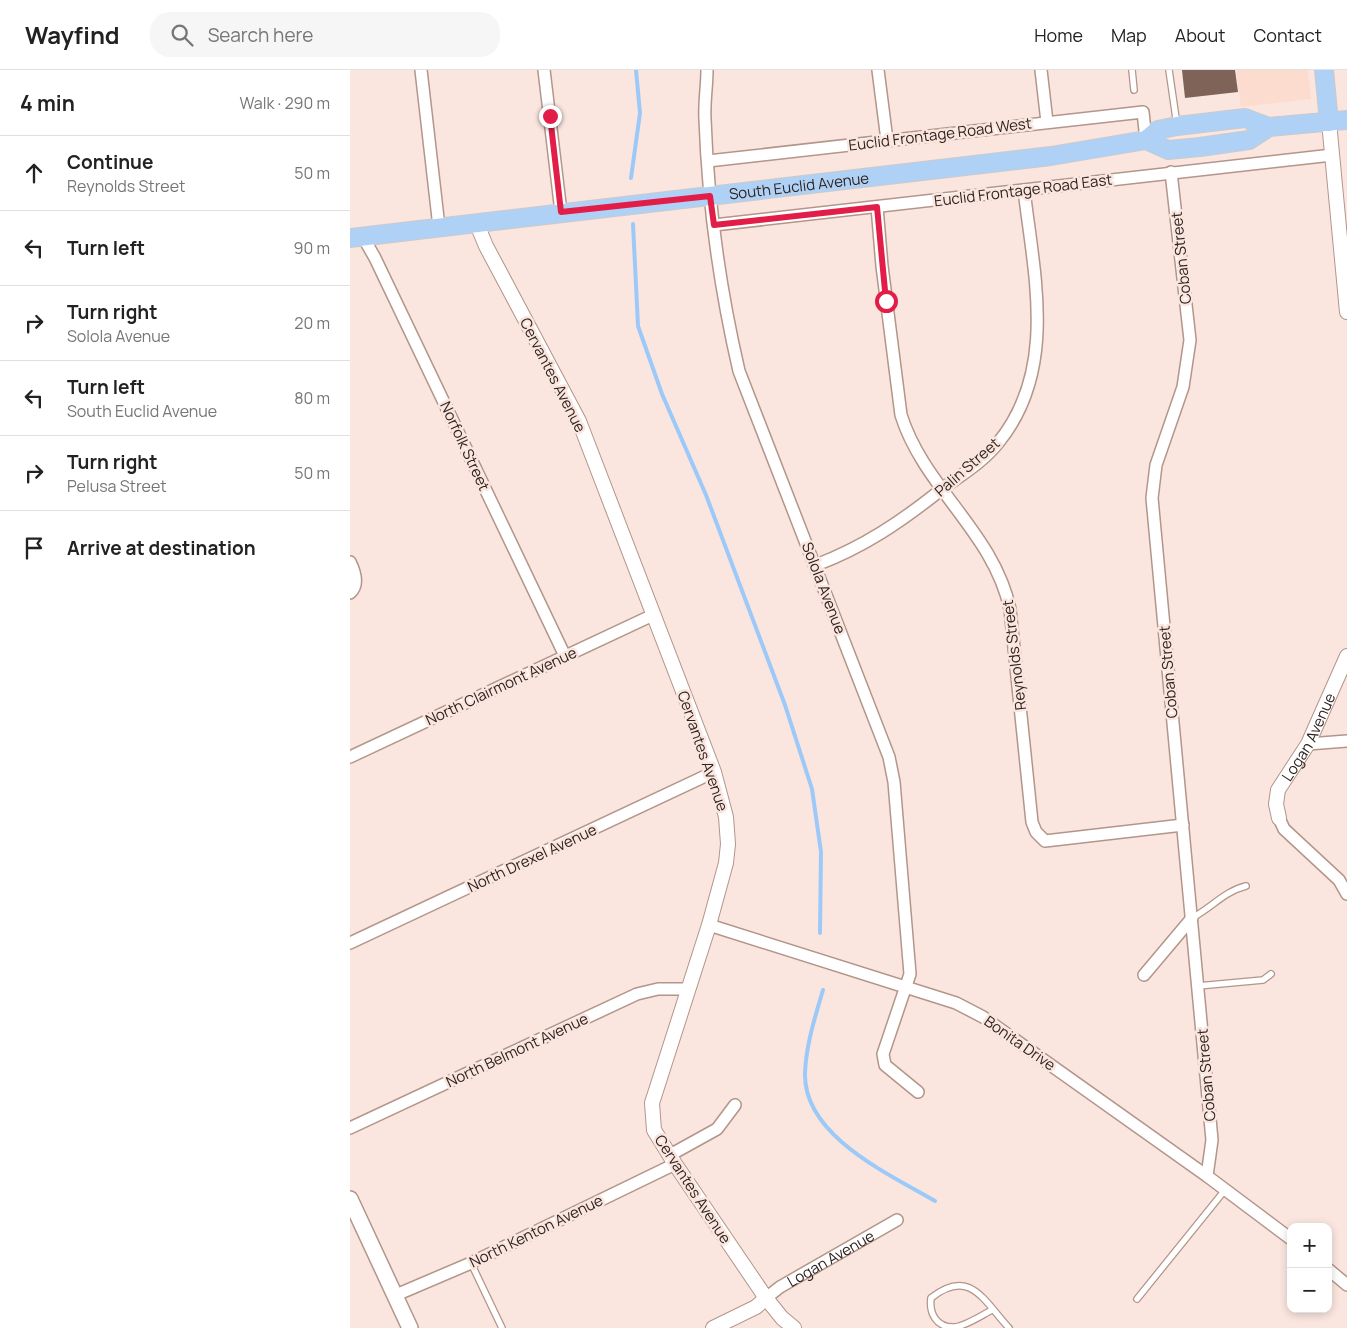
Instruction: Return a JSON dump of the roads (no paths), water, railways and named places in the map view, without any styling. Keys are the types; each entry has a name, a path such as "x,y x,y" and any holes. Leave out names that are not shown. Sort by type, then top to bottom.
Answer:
{"main road":[{"path":"1324,70 1329,122"},
{"name":"South Euclid Avenue","path":"356,237 1051,156 1146,140 1158,130 1177,126 1245,118 1268,127 1347,120"},
{"name":"South Euclid Avenue","path":"1146,140 1168,150 1200,147 1249,140 1268,127"},
{"path":"350,1199 410,1328"}],"street":[{"path":"421,70 439,227"},
{"path":"544,70 561,212"},
{"name":"Solola Avenue","path":"707,70 705,120 710,196 728,324 739,371 816,565 889,757 894,782 910,974 907,989 899,1004 883,1054 884,1066 918,1092"},
{"path":"878,70 886,140"},
{"path":"1041,70 1047,122"},
{"name":"Euclid Frontage Road West","path":"708,161 1143,112 1146,140"},
{"path":"1329,122 1344,257 1347,312"},
{"name":"Euclid Frontage Road East","path":"714,225 1332,155"},
{"name":"Coban Street","path":"1171,172 1190,340 1183,387 1156,465 1152,498 1212,1140 1207,1176"},
{"name":"Palin Street","path":"816,565 867,543 943,489 998,444 1023,398 1035,363 1039,332 1024,190"},
{"name":"Reynolds Street","path":"877,207 882,266 902,416 908,435 921,460 994,561 1005,586 1010,609 1032,822 1036,832 1045,841 1182,825"},
{"name":"Cervantes Avenue","path":"476,222 486,246 579,421 714,772 726,817 728,844 726,863 709,925 652,1103 654,1130 672,1160 766,1298 782,1318 794,1328"},
{"name":"Norfolk Street","path":"356,237 375,258 564,656"},
{"path":"350,562 354,571 353,589"},
{"name":"North Clairmont Avenue","path":"350,757 653,615"},
{"name":"Logan Avenue","path":"1279,818 1276,804 1278,790 1308,744 1347,656"},
{"path":"1308,744 1347,741"},
{"name":"North Drexel Avenue","path":"350,943 714,772"},
{"path":"1279,818 1284,829 1339,880 1347,894"},
{"path":"1144,975 1192,918"},
{"name":"Bonita Drive","path":"709,925 956,1003 983,1017 1207,1176 1287,1236"},
{"name":"North Belmont Avenue","path":"350,1128 637,994 658,989 688,990"},
{"name":"North Kenton Avenue","path":"396,1295 471,1263 672,1160 717,1129 735,1105"},
{"name":"Logan Avenue","path":"766,1298 780,1287 897,1220"},
{"path":"1332,1272 1347,1285"},
{"path":"713,1328 756,1307 766,1298"}],"lane":[{"path":"1132,70 1134,90"},
{"path":"1169,70 1177,126"},
{"path":"1192,918 1206,910 1224,895 1246,886"},
{"path":"1198,986 1263,980 1271,974"},
{"path":"1136,1300 1225,1190"},
{"path":"471,1263 502,1328"},
{"path":"992,1310 956,1327 942,1324 933,1318 930,1309 931,1298 943,1288 958,1284 974,1289 1009,1328"}],"waterway":[{"path":"631,178 640,113 636,70"},
{"path":"633,224 638,326 662,394 706,495 785,705 812,789 821,852 820,933"},
{"path":"823,990 809,1042 805,1073 808,1095 818,1116 833,1134 852,1150 873,1165 935,1201"}]}
